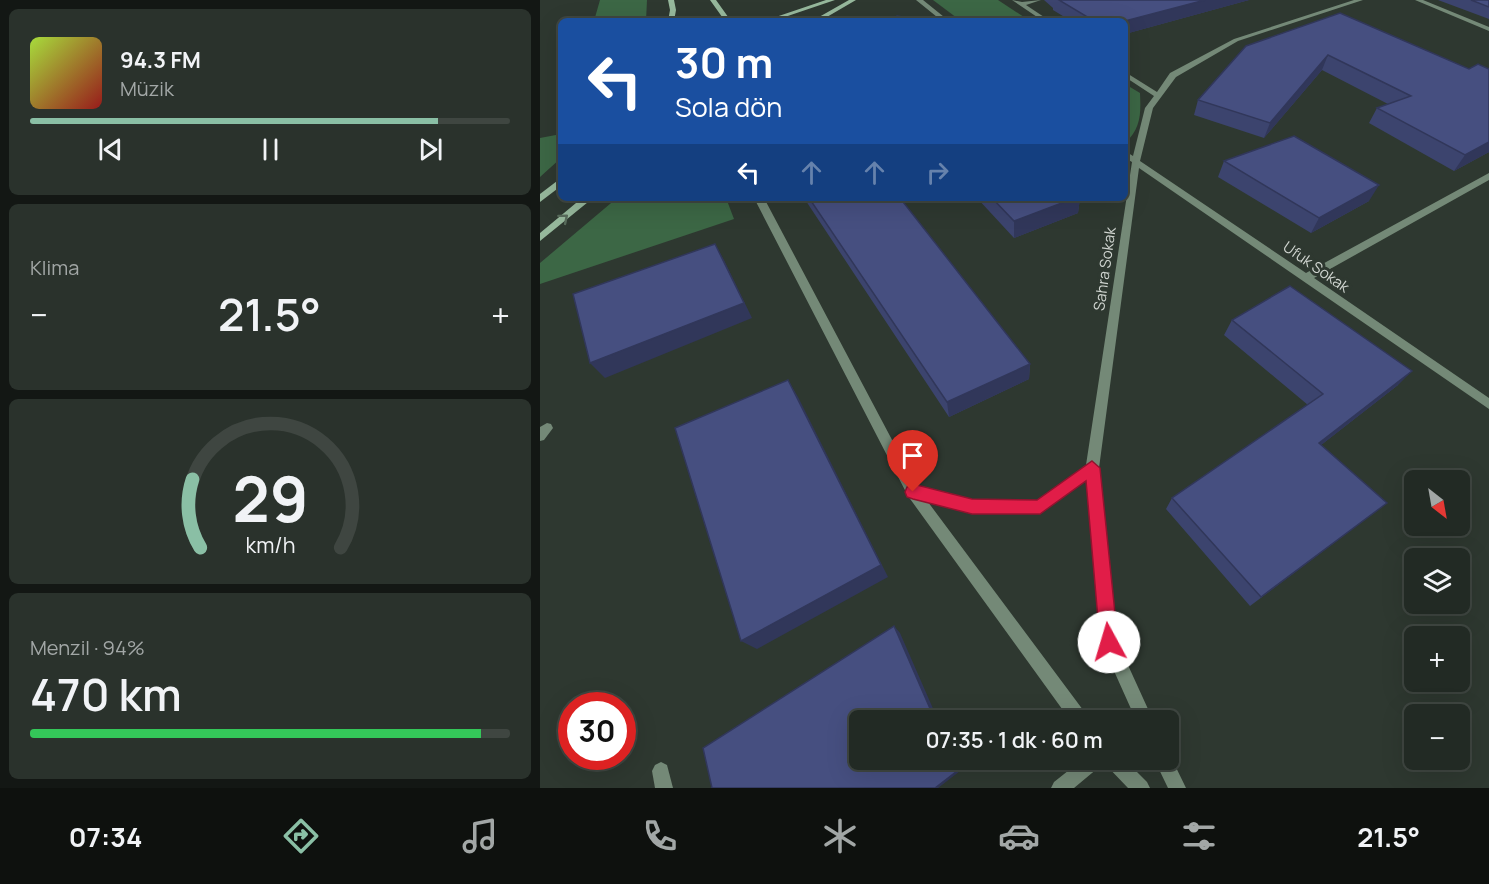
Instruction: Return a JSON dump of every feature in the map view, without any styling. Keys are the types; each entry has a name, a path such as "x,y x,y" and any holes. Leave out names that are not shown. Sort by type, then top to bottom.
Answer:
{"street":[{"path":"671,0 672,18"},
{"path":"713,0 726,18"},
{"path":"776,18 832,0"},
{"path":"919,0 942,18"},
{"path":"1018,2 1038,0"},
{"name":"Sahra Sokak","path":"1140,710 1109,642 1092,468 1136,161 1149,108 1173,75 1236,40 1360,0"},
{"path":"1418,0 1489,29"},
{"path":"821,18 852,1"},
{"path":"1018,2 1042,18"},
{"path":"1128,76 1158,96"},
{"name":"Ufuk Sokak","path":"1128,156 1489,404"},
{"path":"1306,278 1489,177"},
{"path":"540,199 558,184"},
{"path":"540,238 584,201"},
{"path":"761,201 913,492 1073,710"},
{"path":"913,492 972,506 1040,507 1092,468"},
{"path":"1060,788 1082,770"},
{"path":"1122,770 1141,788"},
{"path":"1168,770 1177,788"}],"green space":[{"path":"600,0 647,0 646,18 595,18"},
{"path":"933,0 998,0 1025,18 957,18"},
{"path":"1128,86 1140,93 1139,120 1128,140"},
{"path":"558,135 558,161 540,177 540,138"},
{"path":"613,201 727,201 734,219 540,284 540,263"}],"building":[{"path":"1059,0 1205,0 1128,20 1128,18 1089,18"},
{"path":"1471,0 1489,0 1489,7"},
{"path":"1340,13 1469,69 1478,64 1489,69 1489,142 1465,155 1377,108 1411,96 1328,55 1270,123 1198,100 1246,46"},
{"path":"1294,136 1379,185 1319,218 1224,161"},
{"path":"811,201 902,201 1030,364 947,402"},
{"path":"995,201 1067,201 1014,221"},
{"path":"715,244 744,303 590,363 573,294"},
{"path":"1290,286 1412,371 1319,443 1387,503 1261,597 1172,498 1323,394 1232,320"},
{"path":"788,380 881,565 741,641 675,428"},
{"path":"894,626 931,710 849,710 849,770 957,771 935,788 712,788 703,748"}],"route":[{"path":"913,492 972,506 1040,507 1092,468 1109,642"}]}
